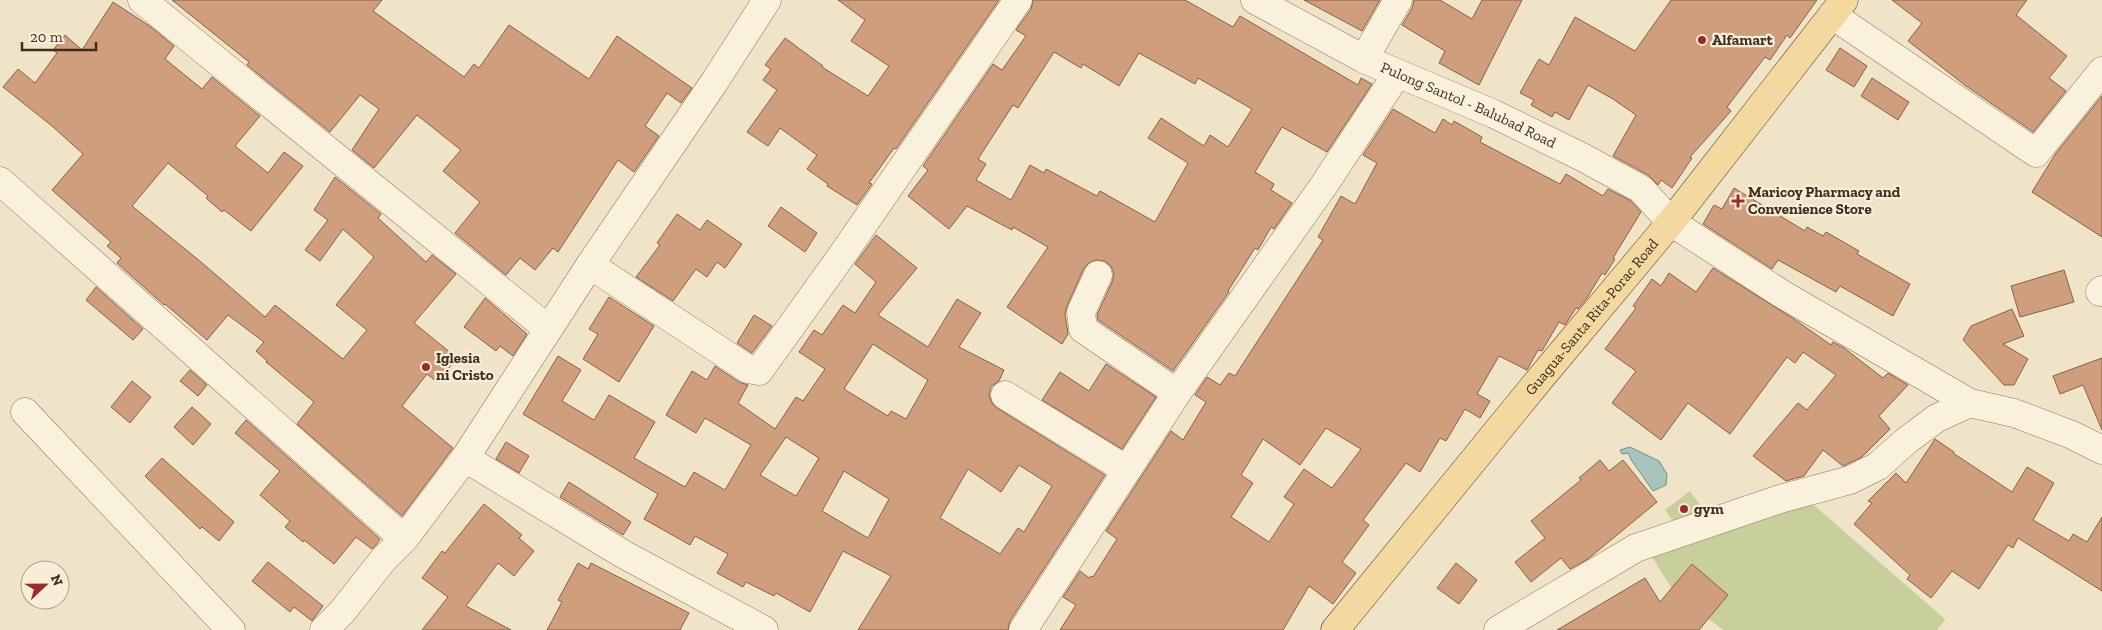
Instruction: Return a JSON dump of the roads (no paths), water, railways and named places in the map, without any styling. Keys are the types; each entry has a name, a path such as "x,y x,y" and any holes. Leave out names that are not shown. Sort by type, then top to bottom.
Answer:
{"main road":[{"name":"Guagua-Santa Rita-Porac Road","path":"1335,630 1671,222 1838,8"}],"street":[{"path":"142,0 548,329"},
{"path":"324,630 342,612 383,560 404,539 464,458 767,0"},
{"path":"590,265 748,369 759,371 845,252 1018,0"},
{"name":"Pulong Santol - Balubad Road","path":"1255,0 1364,59 1494,114 1641,189 1671,222 1782,294 1970,403 2014,413 2072,435 2102,450"},
{"path":"1364,59 1398,0"},
{"path":"1838,8 2036,153 2102,71"},
{"path":"1023,630 1177,393 1324,185 1397,74"},
{"path":"0,181 404,539"},
{"path":"1098,275 1081,312 1083,329 1177,393"},
{"path":"1005,395 1127,470"},
{"path":"1498,630 1636,548 1780,499 1850,480 1878,466 1906,441 1937,418 1970,403"},
{"path":"24,412 231,630"},
{"path":"464,458 623,554 764,630"}],"water":[{"path":"1630,447 1659,461 1667,474 1666,485 1653,491 1628,453 1622,454 1620,450"}],"place":[{"name":"Alfamart","path":"1702,40"},
{"name":"Maricoy Pharmacy and Convenience Store","path":"1738,201"},
{"name":"Iglesia ni Cristo","path":"426,367"},
{"name":"gym","path":"1684,509"}]}
